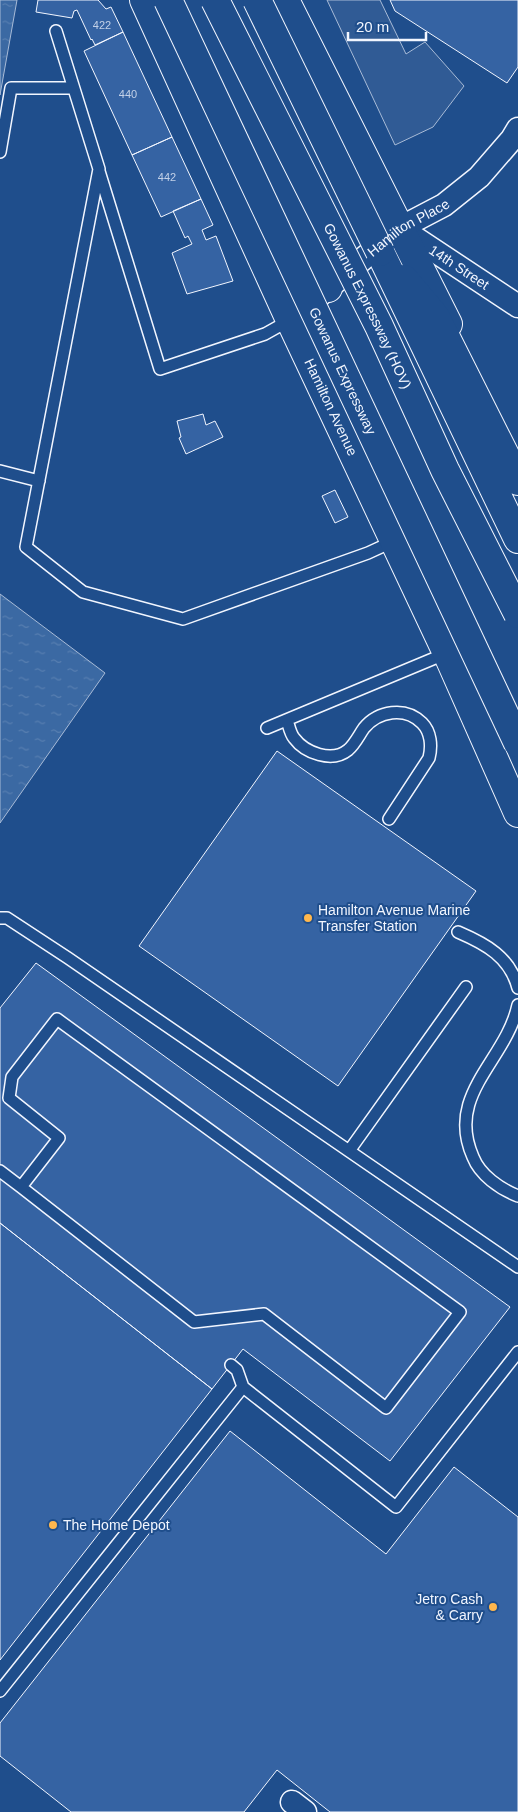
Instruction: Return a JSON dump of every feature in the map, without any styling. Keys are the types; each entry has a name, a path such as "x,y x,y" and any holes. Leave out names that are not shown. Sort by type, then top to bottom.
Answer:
{"main road":[{"name":"Hamilton Avenue","path":"144,0 290,320 447,654 518,813"},
{"name":"Gowanus Expressway","path":"168,0 518,743"},
{"path":"190,0 328,288"},
{"name":"Gowanus Expressway (HOV)","path":"215,0 380,326 445,470 518,614"},
{"path":"257,0 518,539"},
{"path":"285,0 518,464"},
{"path":"380,252 436,316 518,481"}],"street":[{"name":"Hamilton Place","path":"290,320 400,228 444,205 479,177 512,139 518,129"},
{"name":"14th Street","path":"400,228 518,306"}],"lane":[{"path":"56,31 160,369 265,334 290,320"},
{"path":"0,152 11,88 74,88"},
{"path":"98,170 26,547 83,592 183,619 368,552 394,540"},
{"path":"0,471 39,481"},
{"path":"267,728 447,654"},
{"path":"287,720 292,735 299,743 309,750 330,756 342,754 350,748 365,728 373,720 384,714 402,712 421,722 428,730 431,750 429,758 389,819"},
{"path":"0,918 7,918 68,958 518,1267"},
{"path":"458,932 489,947 502,958 512,971 518,988"},
{"path":"349,1151 466,987"},
{"path":"518,1005 510,1030 475,1088 469,1102 465,1121 466,1143 475,1162 489,1179 514,1195 518,1202"},
{"path":"0,1171 194,1322 264,1314 386,1408 460,1312 57,1019 12,1077 9,1098 59,1138 21,1187"},
{"path":"231,1365 237,1370 243,1387 396,1507 518,1352"},
{"path":"0,1691 243,1387"}],"shaded area":[{"path":"327,0 380,0 406,54 425,42 464,86 433,127 395,145"}],"water":[{"path":"0,0 17,0 0,95"},
{"path":"0,594 105,673 0,823"}],"building":[{"path":"38,0 98,0 106,9 111,7 123,32 95,45 77,10 74,11 72,18 36,12"},
{"path":"390,0 518,0 518,67 507,83 395,11"},
{"path":"123,32 172,137 132,155 84,51"},
{"path":"172,137 201,199 161,217 132,155"},
{"path":"201,199 213,225 202,230 206,240 216,236 233,281 187,294 172,253 192,244 188,236 185,238 173,211"},
{"path":"203,414 206,425 215,421 223,437 186,454 179,438 181,437 177,421"},
{"path":"335,490 348,517 335,523 322,496"},
{"name":"Hamilton Avenue Marine Transfer Station","path":"277,751 476,891 338,1086 139,946"},
{"path":"36,963 510,1307 390,1461 243,1349 212,1389 0,1223 0,1008"},
{"name":"The Home Depot","path":"0,1223 212,1389 0,1660"},
{"path":"230,1431 386,1554 454,1467 518,1517 518,1812 330,1812 277,1770 244,1812 71,1812 0,1756 0,1723"}],"place":[{"name":"Hamilton Avenue Marine Transfer Station","path":"308,918"},
{"name":"The Home Depot","path":"53,1525"},
{"name":"Jetro Cash & Carry","path":"493,1607"}]}
